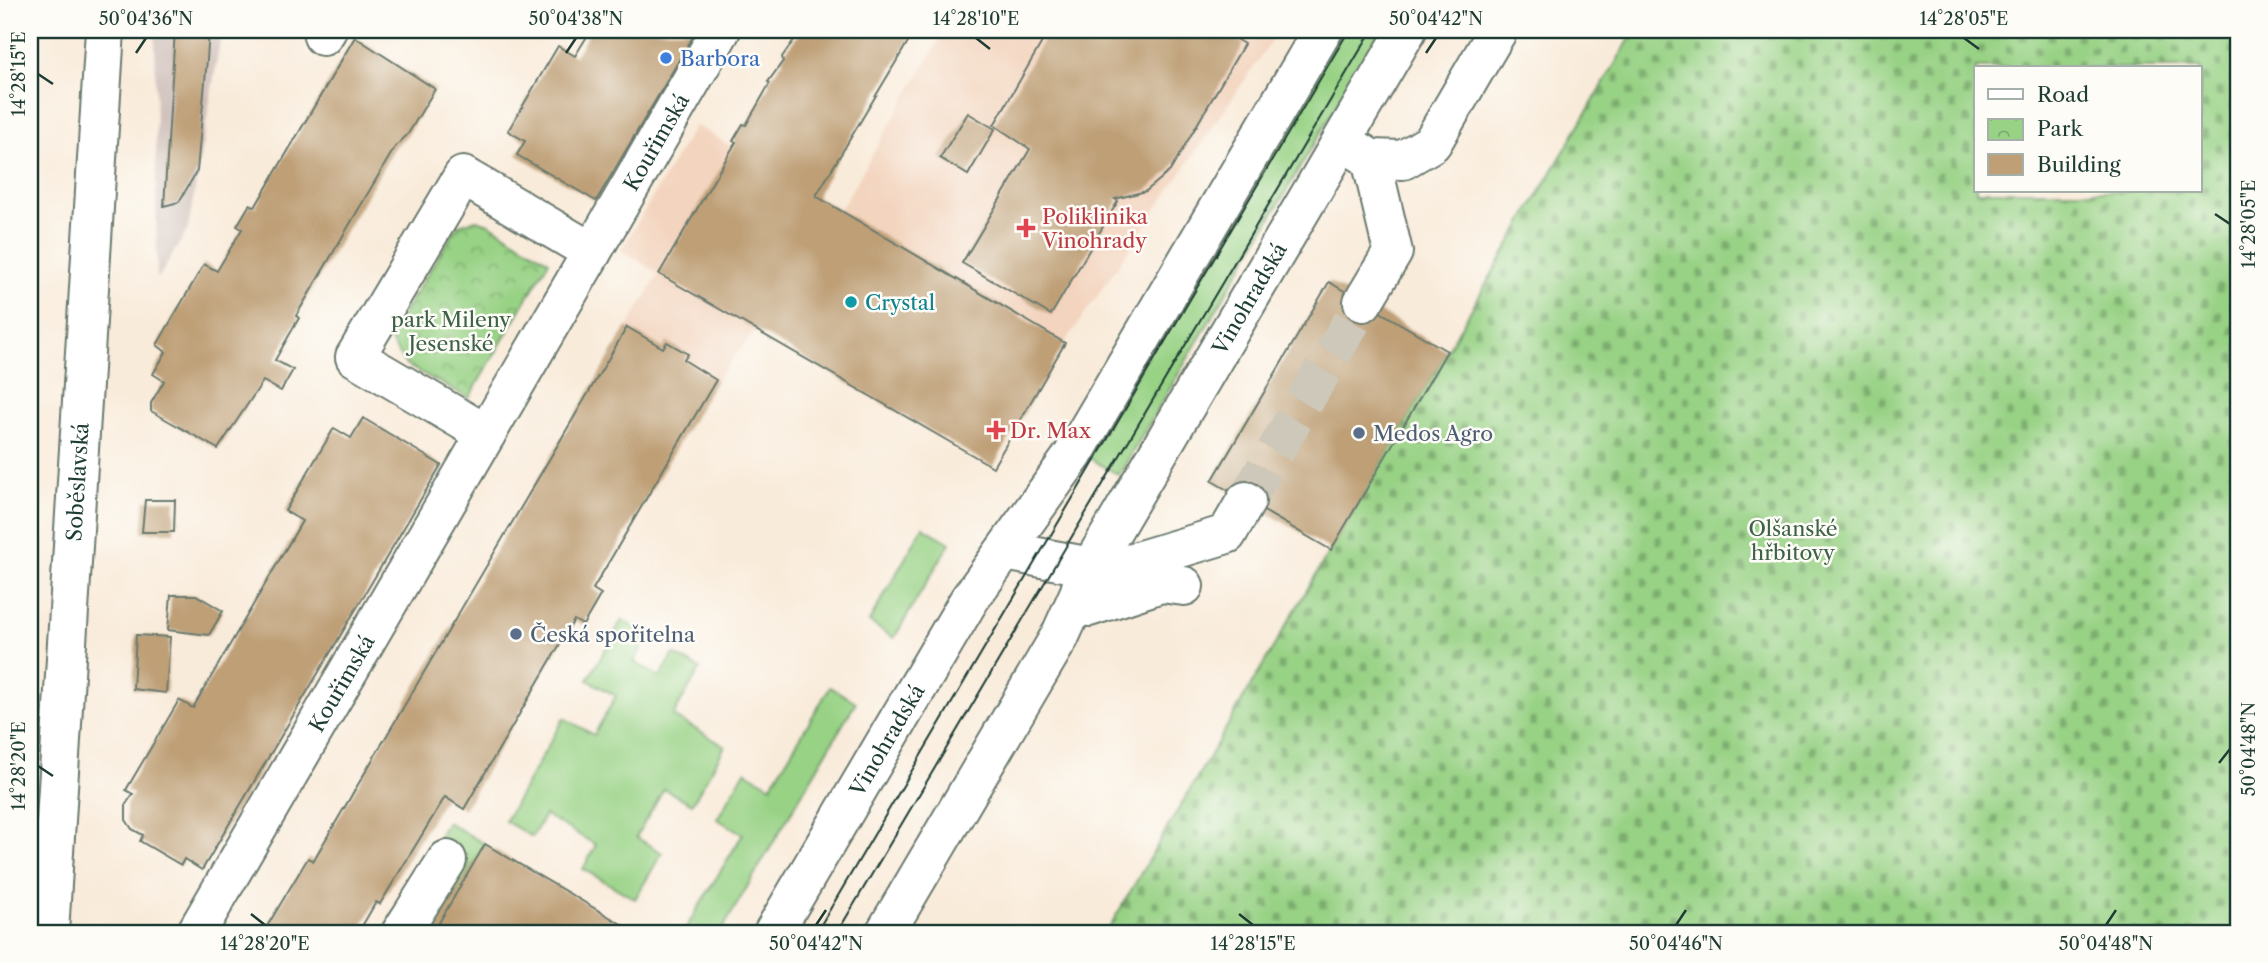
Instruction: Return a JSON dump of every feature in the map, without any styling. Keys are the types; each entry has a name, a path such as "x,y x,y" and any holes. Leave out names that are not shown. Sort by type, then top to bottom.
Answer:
{"main road":[{"name":"Soběslavská","path":"49,933 105,30"},
{"name":"Kouřimská","path":"196,933 721,30"},
{"name":"Vinohradská","path":"773,933 969,600 1073,455 1324,30"},
{"name":"Vinohradská","path":"885,933 1081,589 1357,150 1407,30"},
{"path":"1357,150 1403,160 1432,143 1498,30"},
{"path":"1357,150 1393,252 1363,302"},
{"path":"486,434 355,356 463,176 592,252"},
{"path":"1081,589 1137,561 1227,534 1246,501"},
{"path":"1005,551 1081,589 1161,583 1184,586"},
{"path":"401,933 447,860"}],"shaded area":[{"path":"155,30 222,30 188,229 157,280"},
{"path":"945,30 1279,30 1065,343 993,467 756,330 716,380 593,589 601,594 583,625 574,620 464,809 445,797 434,815 365,772 659,274 621,250 695,125 840,210"}],"green space":[{"path":"1339,30 1381,30 1119,475 1087,457"},
{"name":"Olšanské hřbitovy","path":"1635,30 2238,30 2238,933 1106,933"},
{"name":"park Mileny Jesenské","path":"476,220 489,224 549,261 469,398 406,365 390,340 395,326 458,225"},
{"path":"923,527 950,543 894,638 869,622"},
{"path":"622,620 648,636 634,662 660,677 674,654 700,669 673,716 725,746 692,804 664,789 636,837 662,853 635,899 583,869 596,845 545,815 532,837 505,821 564,718 594,735 616,696 588,680"},
{"path":"830,687 856,702 720,933 683,933 743,834 717,819 745,771 771,786"},
{"path":"447,822 485,844 433,933 382,933"}],"building":[{"path":"175,30 209,30 197,171 179,202 164,206"},
{"path":"591,30 697,30 596,201 517,155 525,141 508,131 558,46 575,56"},
{"name":"Crystal","path":"801,30 915,30 816,196 1065,343 993,467 659,274 736,142 733,141 743,124 746,125 770,83 768,82 783,61 782,57"},
{"path":"1049,30 1239,30 1234,38 1244,44 1170,171 1146,191 1115,199 1118,201 1051,315 962,263 1030,149 994,125"},
{"path":"355,37 435,89 408,134 395,147 296,316 299,318 275,360 293,370 281,391 263,381 218,449 151,411 151,403 164,381 153,374 166,352 157,345 204,264 217,271 242,229 237,226 250,204 255,207"},
{"path":"968,113 995,129 968,175 940,158"},
{"path":"1329,282 1447,351 1331,550 1212,481"},
{"path":"627,327 663,348 667,342 688,354 684,360 716,380 593,589 601,594 583,625 574,620 464,809 445,797 380,904 376,902 358,933 263,933 308,858 313,861"},
{"path":"363,418 441,465 202,870 184,859 181,865 140,841 143,835 132,829 126,820 126,804 133,794 126,790 179,700 193,708 302,521 285,511 334,428 351,438"},
{"path":"145,500 175,500 174,532 142,532"},
{"path":"171,595 196,595 223,611 209,635 168,630"},
{"path":"136,635 170,637 166,693 133,689"},
{"path":"485,844 623,925 618,933 433,933"}],"tunnel":[{"path":"1246,501 1363,302"}],"tram line":[{"path":"816,933 1349,30"},
{"path":"837,933 1372,30"}],"place":[{"name":"Barbora","path":"666,58"},
{"name":"Poliklinika Vinohrady","path":"1026,228"},
{"name":"Crystal","path":"851,302"},
{"name":"Dr. Max","path":"996,430"},
{"name":"Medos Agro","path":"1359,433"},
{"name":"Česká spořitelna","path":"516,634"}]}
